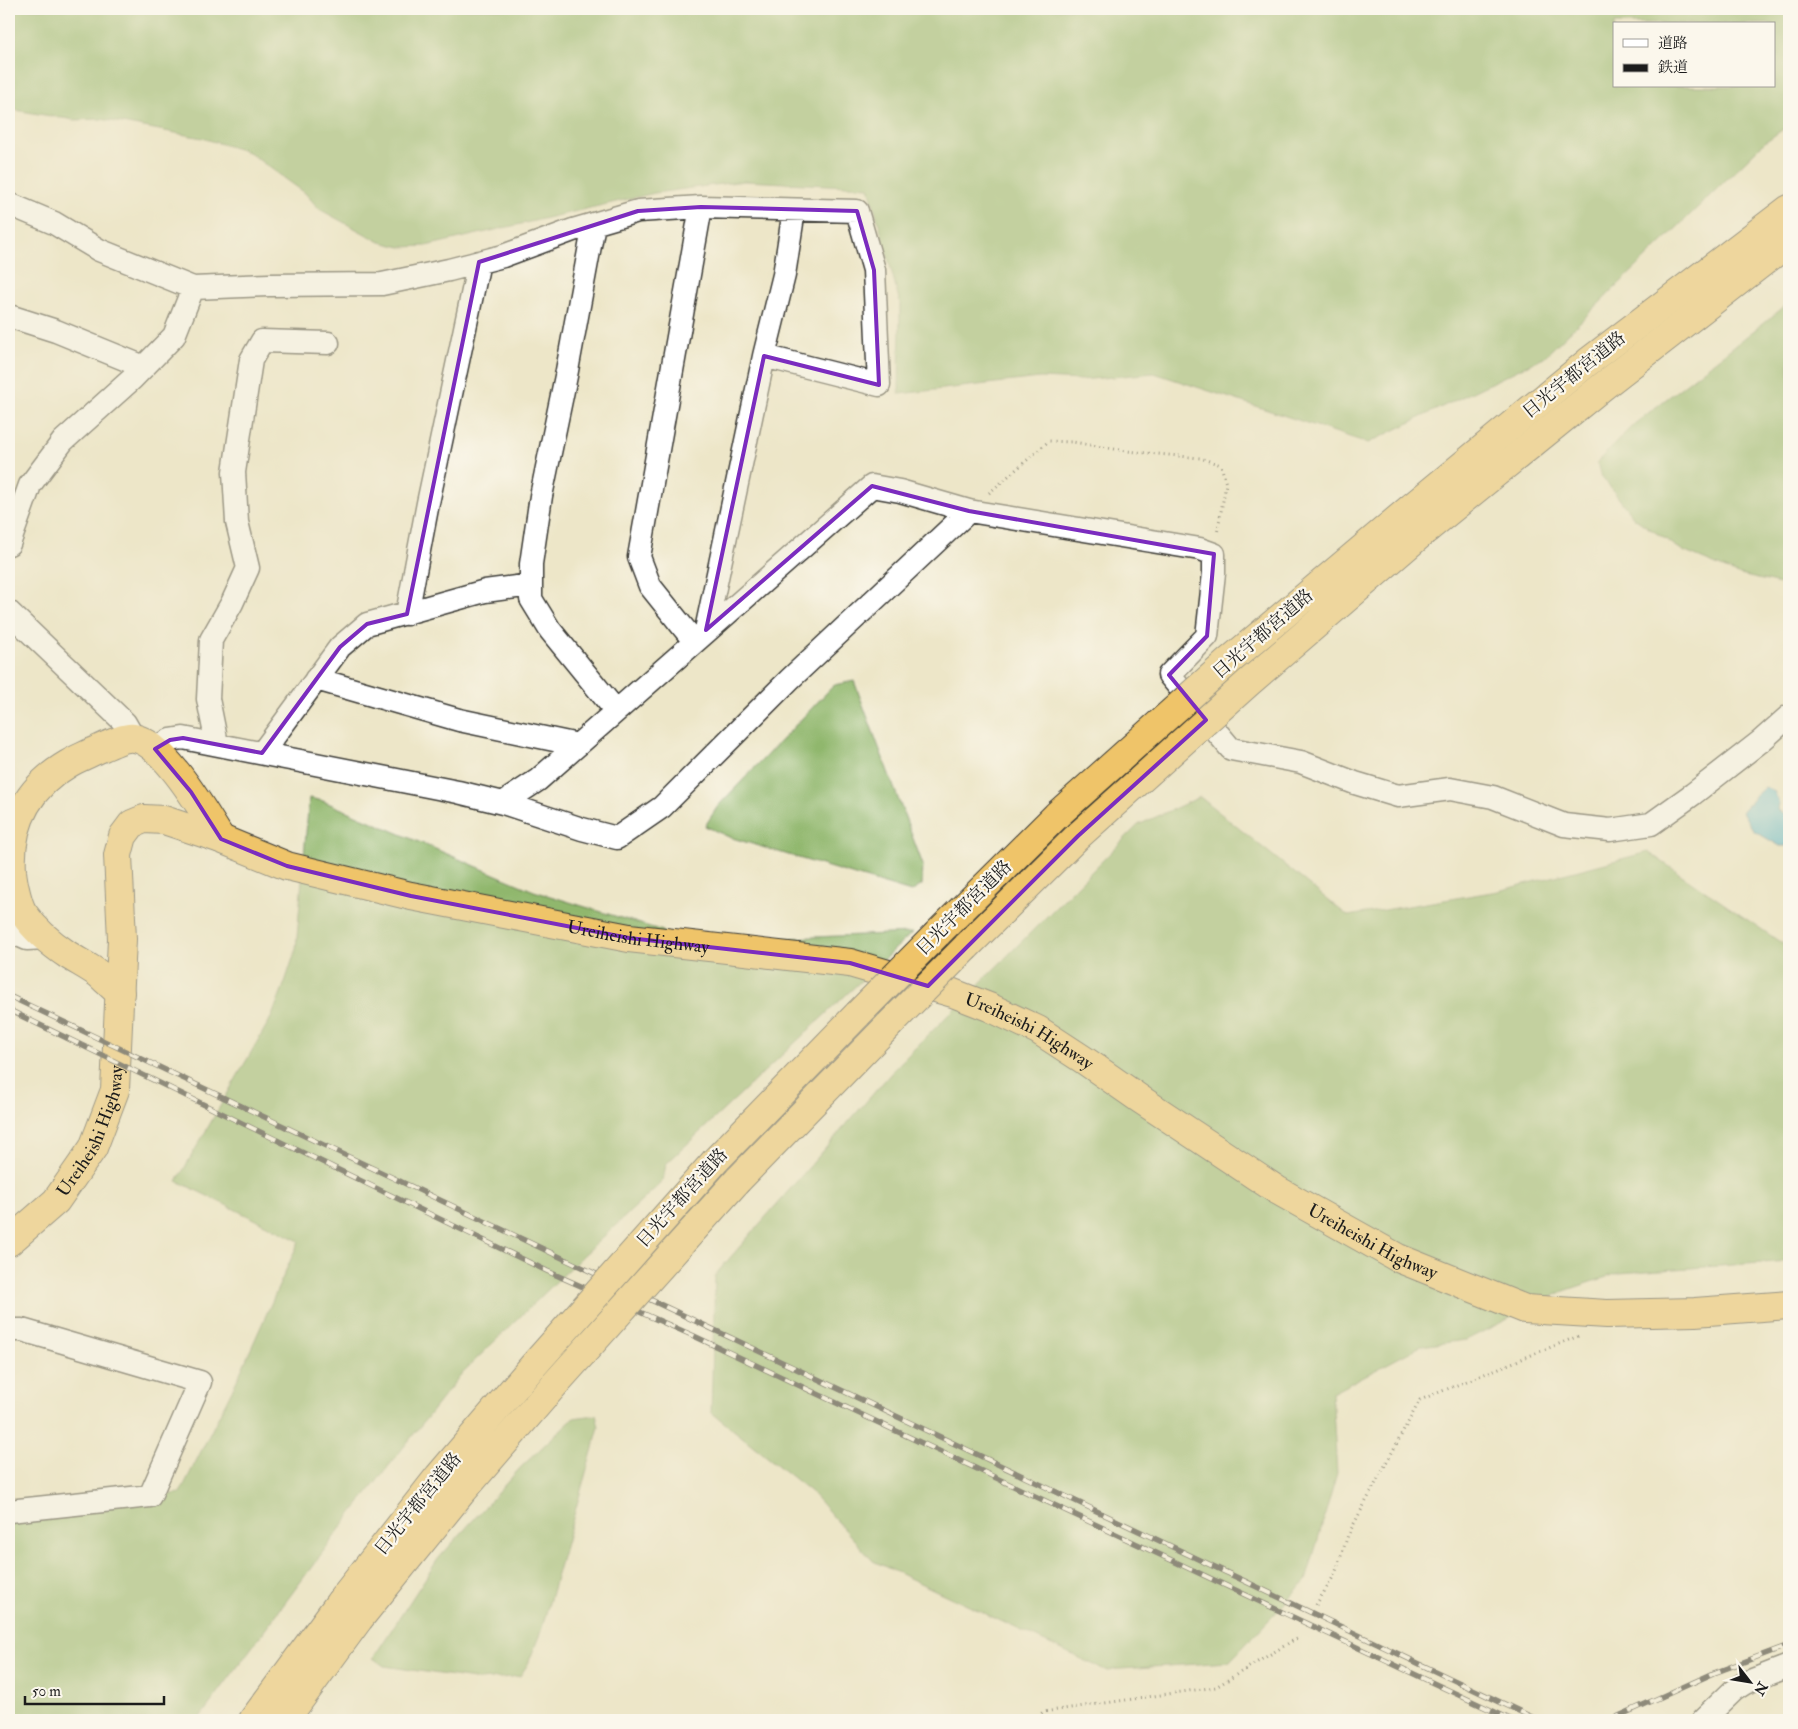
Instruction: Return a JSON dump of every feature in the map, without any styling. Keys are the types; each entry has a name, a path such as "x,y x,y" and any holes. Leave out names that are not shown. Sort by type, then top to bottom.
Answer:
{"highway":[{"name":"日光宇都宮道路","path":"285,1720 349,1611 439,1476 533,1366 716,1160 937,934 1058,814 1229,661 1588,362 1789,209"},
{"name":"日光宇都宮道路","path":"253,1720 349,1611 461,1493 555,1384 738,1180 966,947 1078,836 1248,683 1428,528 1602,387 1789,242"},
{"path":"120,994 100,975 66,954 47,938 23,913 13,878 11,857 13,836 20,816 31,796 50,776 69,763 108,744 144,743 168,762 191,792 221,839"},
{"name":"Ureiheishi Highway","path":"9,1242 56,1200 93,1148 115,1090 122,939 118,855 123,836 132,824 144,819 164,820 221,839 287,866 410,896 630,938 850,963 953,993 990,1007 1038,1030 1277,1190 1398,1258 1525,1309 1607,1314 1695,1312 1789,1305"},
{"path":"299,1720 349,1611"}],"street":[{"path":"9,204 54,223 99,250 193,288 382,284 503,256 573,230 638,211 701,207 857,211 874,270 879,384 764,356"},
{"path":"700,636 650,586 639,557 701,207"},
{"path":"700,636 784,276 794,210"},
{"path":"594,224 566,376 541,496 531,564 531,599 550,630 616,711"},
{"path":"407,614 428,503 479,262"},
{"path":"9,544 30,485 63,441 144,367 174,336 193,288"},
{"path":"9,316 56,331 144,367"},
{"path":"216,744 208,699 211,640 232,603 248,568 237,522 234,472 251,360 262,341 328,343"},
{"path":"503,803 538,780 872,486 900,491 969,511 1200,549 1214,554 1214,573 1207,636 1169,675 1231,749 1301,762 1355,783 1398,796 1450,789 1492,797 1564,826 1610,830 1651,824 1761,741 1789,716"},
{"path":"9,612 125,722 144,743 183,738 458,792 503,803 582,829 617,838 662,808 790,679 969,511"},
{"path":"262,753 340,647 368,624 485,591 531,585"},
{"path":"316,679 459,720 578,745"},
{"path":"9,931 27,939 47,938"},
{"path":"9,1330 22,1330 200,1382 150,1496 9,1511"},
{"path":"1703,1720 1734,1690 1745,1683 1789,1666"}],"path":[{"path":"969,511 1049,442 1073,442 1126,451 1200,458 1222,465 1226,484 1214,554"},
{"path":"1316,1605 1335,1574 1348,1535 1420,1400 1579,1337 1607,1314"},
{"path":"1034,1720 1043,1712 1216,1687 1299,1637"}],"highlighted area":[{"path":"701,207 857,211 874,270 879,385 764,356 706,630 872,486 969,511 1214,554 1207,636 1169,675 1206,720 1078,836 928,986 850,963 629,938 411,896 287,866 221,839 191,792 155,749 170,740 183,738 262,753 340,647 367,624 407,614 479,262 638,211"}],"green space":[{"path":"9,9 1789,9 1789,125 1765,142 1544,357 1368,443 1154,373 1081,380 1040,378 899,394 900,303 869,187 744,181 655,193 426,246 401,247 380,242 319,209 305,193 248,152 202,138 101,119 74,120 9,109"},
{"path":"1789,303 1789,586 1740,575 1683,551 1634,518 1600,474 1597,462 1633,425"},
{"path":"854,681 923,865 922,885 911,892 729,837 705,826 718,806 834,685"},
{"path":"1200,797 1348,916 1498,891 1648,852 1789,948 1789,1261 1619,1273 1564,1291 1466,1340 1421,1346 1332,1393 1337,1473 1306,1581 1229,1662 1105,1670 873,1561 812,1493 711,1412 715,1275 899,1064 1138,825"},
{"path":"309,798 323,801 534,891 663,931 666,943 912,933 666,1164 663,1181 462,1373 351,1514 198,1720 9,1720 9,1511 97,1505 180,1493 237,1380 299,1241 177,1181 272,1016 285,982 296,949"},
{"path":"596,1415 599,1427 541,1631 528,1664 520,1676 481,1680 384,1666 373,1658 438,1559 520,1468 573,1418"}],"water":[{"path":"1765,787 1774,791 1779,803 1778,810 1789,816 1789,841 1786,846 1780,846 1754,831 1742,812"}],"railway":[{"path":"9,996 1538,1720"},
{"path":"9,1010 547,1271 694,1336 1512,1720"},
{"path":"1610,1720 1714,1673 1789,1645"}]}
